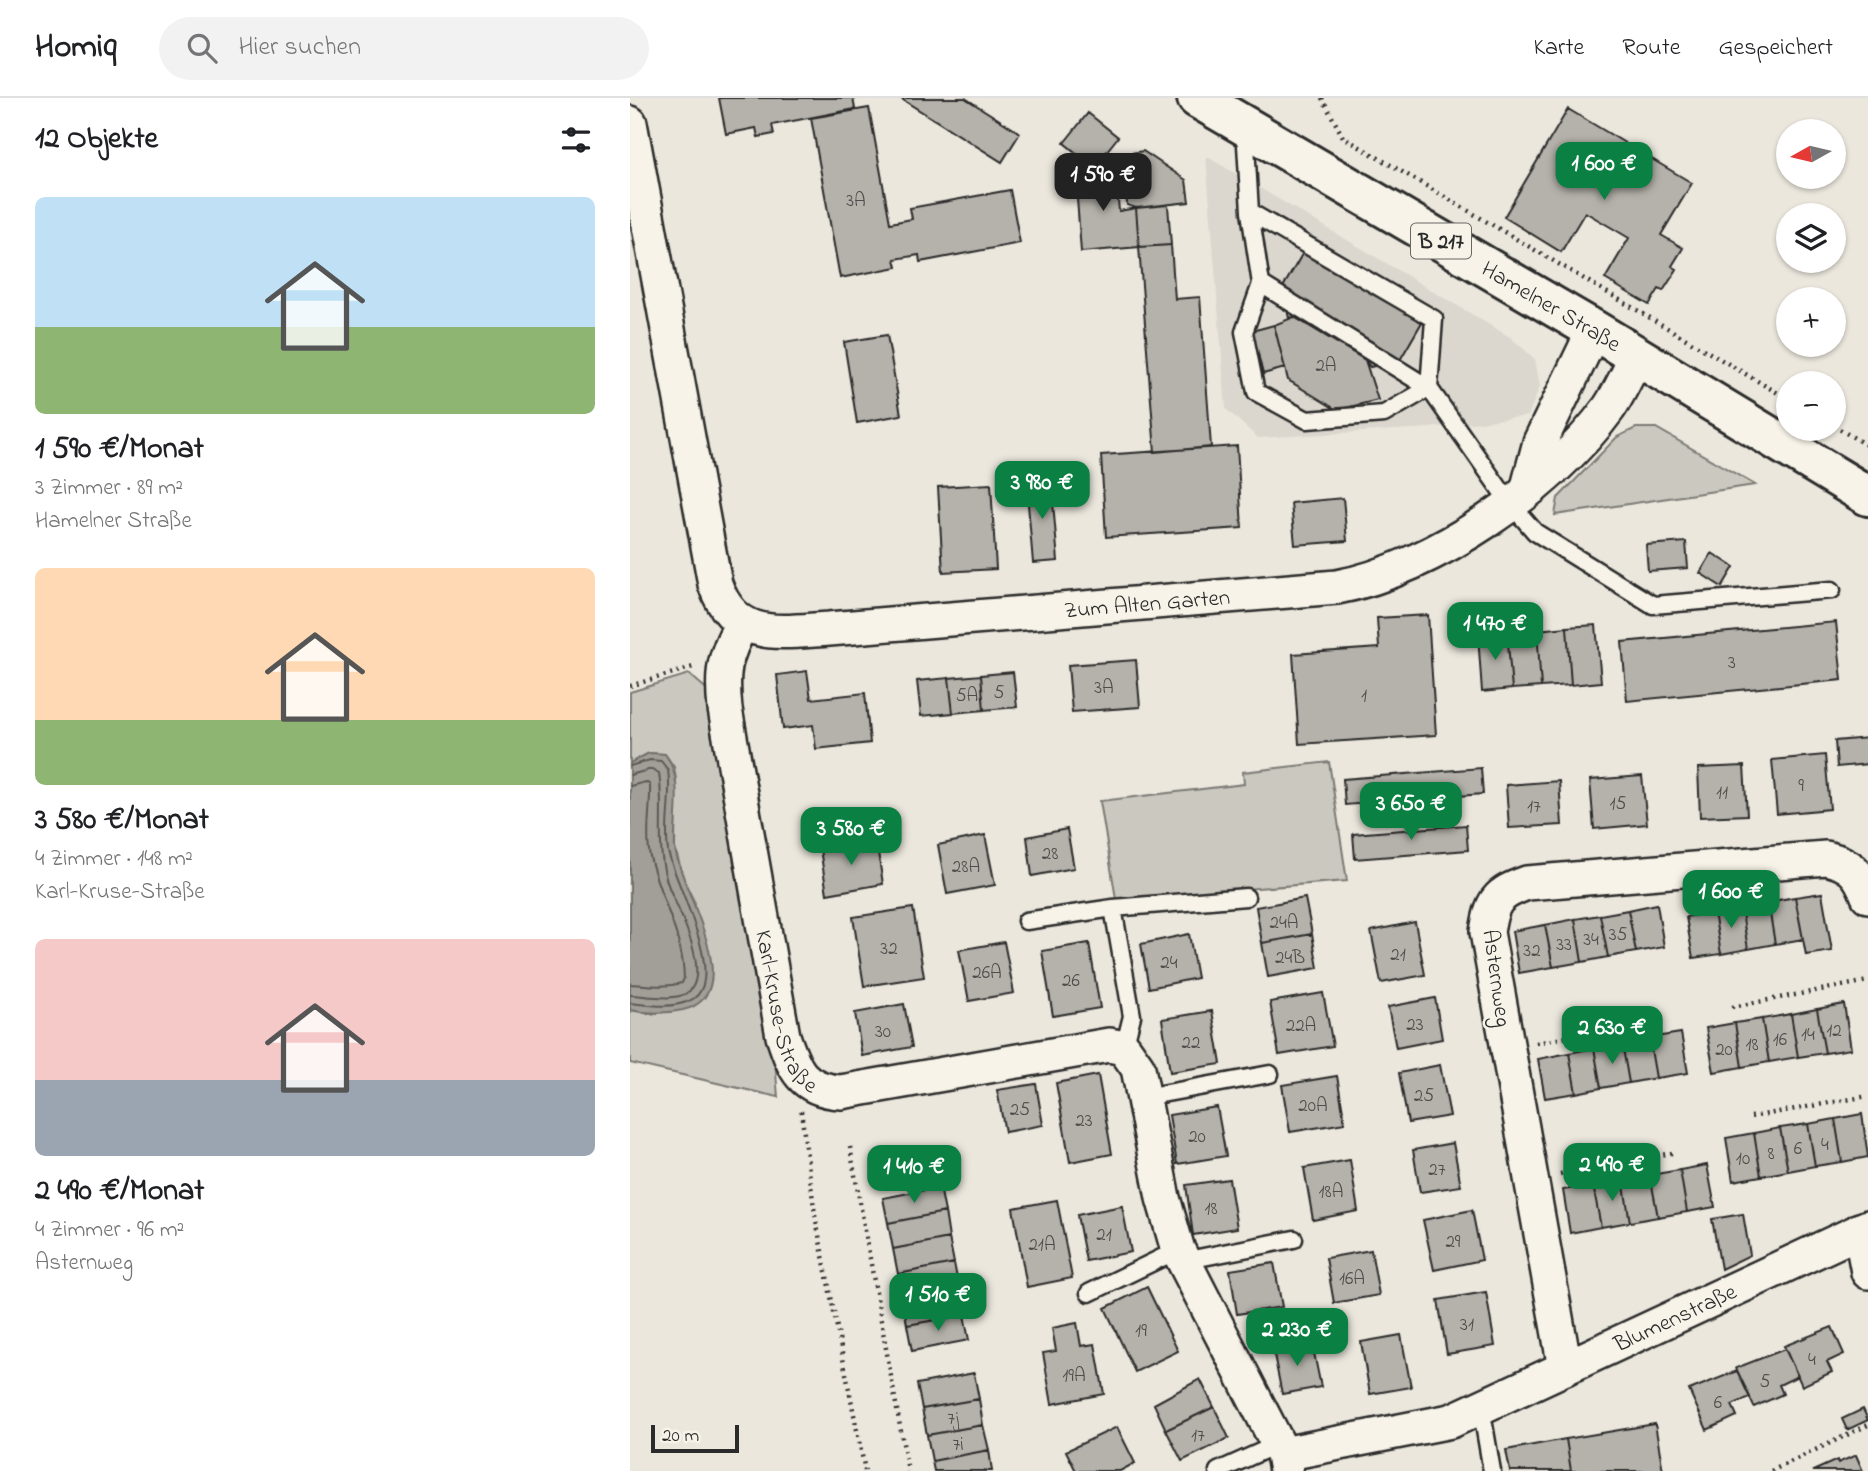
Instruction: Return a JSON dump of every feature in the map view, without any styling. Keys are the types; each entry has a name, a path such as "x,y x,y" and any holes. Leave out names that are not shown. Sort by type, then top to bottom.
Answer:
{"main road":[{"name":"Hamelner Straße","path":"1197,98 1594,330 1868,496"}],"street":[{"path":"630,123 715,584 723,607 742,623"},
{"path":"1518,496 1540,442 1594,330"},
{"name":"Zum Alten Garten","path":"742,623 761,629 786,631 1337,587 1367,581 1434,553 1518,496 1571,451 1609,407 1637,356"},
{"name":"Karl-Kruse-Straße","path":"742,623 725,656 722,678 724,709 783,1036 792,1063 802,1079 825,1091 841,1092 1109,1045 1124,1048"},
{"name":"Asternweg","path":"1565,1368 1487,932 1491,905 1506,891 1527,883 1826,858 1847,863 1860,874 1868,896"},
{"path":"1124,1048 1138,1068 1163,1198 1181,1256 1282,1456"},
{"path":"1864,1228 1868,1272"},
{"name":"Blumenstraße","path":"1282,1456 1451,1421 1864,1228"}],"lane":[{"path":"1245,127 1250,212 1261,284 1244,332 1256,392 1307,419 1384,414 1429,388"},
{"path":"1250,212 1434,319 1429,388"},
{"path":"1261,284 1429,388 1518,496 1535,532 1653,605 1832,590"},
{"path":"1026,921 1113,908 1246,897"},
{"path":"1113,908 1132,1016 1124,1048"},
{"path":"1145,1097 1270,1074"},
{"path":"1089,1293 1181,1256 1294,1239"},
{"path":"1481,1407 1492,1471"},
{"path":"1218,1471 1282,1456"}],"path":[{"path":"1321,98 1343,137 1776,392"},
{"path":"1846,433 1868,446"},
{"path":"630,686 725,656"},
{"path":"1732,1007 1868,981"},
{"path":"1508,1048 1654,1021"},
{"path":"802,1079 800,1118 806,1165 865,1471"},
{"path":"1751,1117 1868,1096"},
{"path":"850,1147 908,1471"},
{"path":"1532,1179 1672,1153"},
{"path":"1771,1471 1868,1426"}],"shaded area":[{"path":"1206,156 1510,337 1535,359 1540,386 1528,416 1429,428 1258,438 1226,409"},
{"path":"1636,428 1656,428 1755,485 1555,515 1558,498 1617,437"},
{"path":"689,674 710,692 774,1049 778,1097 630,1063 630,1010 652,1014 693,1007 695,903 685,883 675,848 674,767 665,754 649,753 630,763 630,692"},
{"path":"1329,762 1347,881 1116,899 1100,801 1244,784 1243,772"}],"water":[{"path":"649,753 665,754 675,776 675,848 706,937 711,962 711,983 702,1000 683,1010 663,1013 630,1010 630,763"}],"building":[{"path":"719,98 853,98 855,109 772,125 774,134 758,137 756,128 726,134"},
{"path":"900,98 965,98 1020,133 1002,162"},
{"path":"869,108 890,223 912,219 910,208 1010,190 1020,243 920,262 919,255 895,259 897,267 840,278 811,118"},
{"path":"1568,109 1692,183 1661,235 1683,248 1672,266 1677,269 1663,291 1659,289 1649,305 1605,279 1629,238 1585,212 1561,252 1504,217"},
{"path":"1088,113 1118,137 1094,167 1064,143"},
{"path":"1143,151 1186,180 1189,202 1136,208 1127,205 1124,154"},
{"path":"1094,167 1115,168 1119,211 1136,208 1139,247 1081,252 1075,172"},
{"path":"1168,205 1171,245 1139,247 1136,208"},
{"path":"1171,245 1175,299 1200,297 1211,447 1155,452 1139,247"},
{"path":"1304,251 1422,322 1400,360 1370,367 1365,360 1294,317 1289,318 1282,289"},
{"path":"1294,317 1365,360 1378,400 1337,410 1288,380 1274,325"},
{"path":"1274,325 1285,368 1263,374 1252,331"},
{"path":"887,335 901,415 857,423 844,342"},
{"path":"1237,446 1242,528 1106,537 1101,455"},
{"path":"1051,479 1058,561 1033,563 1026,481"},
{"path":"991,484 996,569 943,572 938,487"},
{"path":"1343,498 1347,541 1295,545 1291,503"},
{"path":"1686,542 1688,568 1648,571 1646,545"},
{"path":"1712,553 1734,567 1722,587 1700,573"},
{"path":"1428,615 1436,735 1299,744 1293,654 1379,648 1377,618"},
{"path":"1836,622 1842,680 1627,701 1622,642"},
{"path":"1596,625 1601,682 1571,685 1567,627"},
{"path":"1567,627 1571,685 1541,687 1537,630"},
{"path":"1537,630 1541,687 1512,689 1507,632"},
{"path":"1507,632 1512,689 1482,692 1478,635"},
{"path":"1136,660 1140,707 1072,712 1068,665"},
{"path":"807,671 811,699 865,693 870,743 816,749 813,725 783,729 777,675"},
{"path":"1013,672 1017,707 984,710 981,675"},
{"path":"981,675 984,710 953,713 949,678"},
{"path":"949,678 953,713 921,716 917,681"},
{"path":"1868,738 1868,764 1837,767 1835,741"},
{"path":"1825,755 1830,809 1777,814 1772,760"},
{"path":"1744,766 1747,815 1700,817 1698,768"},
{"path":"1481,768 1483,794 1345,805 1343,779"},
{"path":"1642,776 1647,824 1594,829 1590,780"},
{"path":"1559,781 1562,825 1509,828 1506,785"},
{"path":"1466,825 1468,850 1355,859 1353,834"},
{"path":"1067,829 1074,868 1032,876 1027,837"},
{"path":"985,835 995,885 947,894 938,845"},
{"path":"876,840 883,884 827,894 820,849"},
{"path":"1822,893 1832,951 1806,955 1795,897"},
{"path":"1795,897 1803,939 1775,944 1768,902"},
{"path":"1305,898 1312,934 1262,943 1256,907"},
{"path":"1768,902 1775,944 1748,949 1741,907"},
{"path":"1657,904 1664,947 1636,952 1628,910"},
{"path":"1741,907 1748,949 1721,954 1714,912"},
{"path":"913,908 924,977 864,986 853,917"},
{"path":"1628,910 1636,952 1608,957 1600,915"},
{"path":"1714,912 1721,954 1693,958 1686,917"},
{"path":"1600,915 1608,957 1582,962 1575,919"},
{"path":"1575,919 1582,962 1553,967 1545,925"},
{"path":"1415,922 1425,975 1381,983 1371,931"},
{"path":"1545,925 1553,967 1519,973 1512,931"},
{"path":"1189,934 1197,978 1149,988 1141,944"},
{"path":"1312,934 1318,968 1268,977 1262,943"},
{"path":"1004,942 1014,993 969,1001 959,950"},
{"path":"1089,943 1100,1008 1053,1016 1042,951"},
{"path":"1323,993 1333,1046 1279,1055 1270,1002"},
{"path":"1435,998 1442,1039 1396,1048 1388,1007"},
{"path":"904,1004 912,1047 862,1056 855,1013"},
{"path":"1844,1004 1851,1049 1825,1053 1817,1009"},
{"path":"1817,1009 1825,1053 1798,1057 1791,1014"},
{"path":"1212,1011 1221,1064 1170,1072 1162,1019"},
{"path":"1791,1014 1798,1057 1769,1062 1762,1019"},
{"path":"1762,1019 1769,1062 1742,1067 1735,1023"},
{"path":"1735,1023 1742,1067 1714,1072 1706,1028"},
{"path":"1681,1033 1688,1073 1656,1078 1649,1038"},
{"path":"1649,1038 1656,1078 1629,1083 1622,1043"},
{"path":"1622,1043 1629,1083 1601,1088 1594,1048"},
{"path":"1594,1048 1601,1088 1576,1093 1569,1053"},
{"path":"1569,1053 1576,1093 1545,1098 1538,1059"},
{"path":"1440,1065 1450,1116 1408,1123 1399,1073"},
{"path":"1098,1075 1112,1154 1070,1162 1056,1083"},
{"path":"1337,1076 1345,1123 1290,1132 1282,1085"},
{"path":"1036,1084 1043,1125 1005,1132 997,1090"},
{"path":"1217,1107 1226,1156 1177,1164 1169,1115"},
{"path":"1862,1114 1868,1157 1842,1162 1835,1119"},
{"path":"1835,1119 1842,1162 1815,1166 1808,1124"},
{"path":"1808,1124 1815,1166 1788,1171 1780,1128"},
{"path":"1780,1128 1788,1171 1761,1176 1754,1133"},
{"path":"1754,1133 1761,1176 1733,1181 1726,1138"},
{"path":"1453,1143 1461,1186 1420,1192 1413,1150"},
{"path":"1350,1160 1358,1211 1313,1220 1304,1168"},
{"path":"1707,1165 1715,1207 1687,1212 1680,1170"},
{"path":"1680,1170 1687,1212 1658,1217 1650,1175"},
{"path":"1650,1175 1658,1217 1630,1222 1623,1180"},
{"path":"1229,1179 1237,1228 1193,1235 1186,1185"},
{"path":"1623,1180 1630,1222 1601,1227 1593,1185"},
{"path":"1593,1185 1601,1227 1570,1233 1563,1190"},
{"path":"940,1187 945,1212 888,1223 883,1198"},
{"path":"1057,1200 1072,1278 1027,1287 1013,1208"},
{"path":"1122,1206 1131,1252 1086,1261 1077,1215"},
{"path":"1472,1210 1482,1260 1434,1270 1423,1220"},
{"path":"945,1212 949,1238 893,1249 888,1223"},
{"path":"1743,1214 1750,1255 1721,1269 1712,1219"},
{"path":"949,1238 954,1263 898,1274 893,1249"},
{"path":"1371,1250 1379,1295 1334,1303 1326,1258"},
{"path":"954,1263 959,1289 903,1300 898,1274"},
{"path":"1274,1263 1282,1307 1237,1314 1230,1270"},
{"path":"1147,1287 1178,1351 1135,1372 1105,1308"},
{"path":"959,1289 964,1315 907,1325 903,1300"},
{"path":"1486,1292 1495,1346 1447,1354 1438,1300"},
{"path":"964,1315 969,1340 912,1351 907,1325"},
{"path":"1077,1323 1081,1346 1095,1344 1104,1394 1052,1404 1043,1353 1056,1351 1052,1328"},
{"path":"1832,1327 1844,1354 1827,1362 1832,1372 1802,1386 1784,1346"},
{"path":"1401,1335 1411,1387 1370,1394 1361,1342"},
{"path":"1312,1343 1321,1387 1282,1394 1273,1350"},
{"path":"1785,1349 1798,1376 1779,1385 1783,1394 1754,1407 1736,1368"},
{"path":"1737,1371 1750,1397 1732,1405 1737,1416 1707,1430 1689,1390"},
{"path":"974,1373 979,1399 922,1409 917,1384"},
{"path":"1200,1379 1214,1407 1166,1430 1154,1404"},
{"path":"979,1399 983,1425 927,1435 922,1409"},
{"path":"1214,1407 1229,1438 1182,1461 1166,1430"},
{"path":"1863,1409 1868,1420 1847,1430 1842,1419"},
{"path":"1655,1424 1663,1471 1571,1471 1566,1439"},
{"path":"983,1425 989,1450 932,1461 927,1435"},
{"path":"1117,1427 1135,1463 1120,1471 1076,1471 1066,1451"},
{"path":"1566,1439 1571,1471 1510,1471 1506,1450"},
{"path":"989,1450 992,1471 934,1471 932,1461"},
{"path":"1856,1455 1863,1471 1813,1471 1837,1460 1838,1463"}]}
